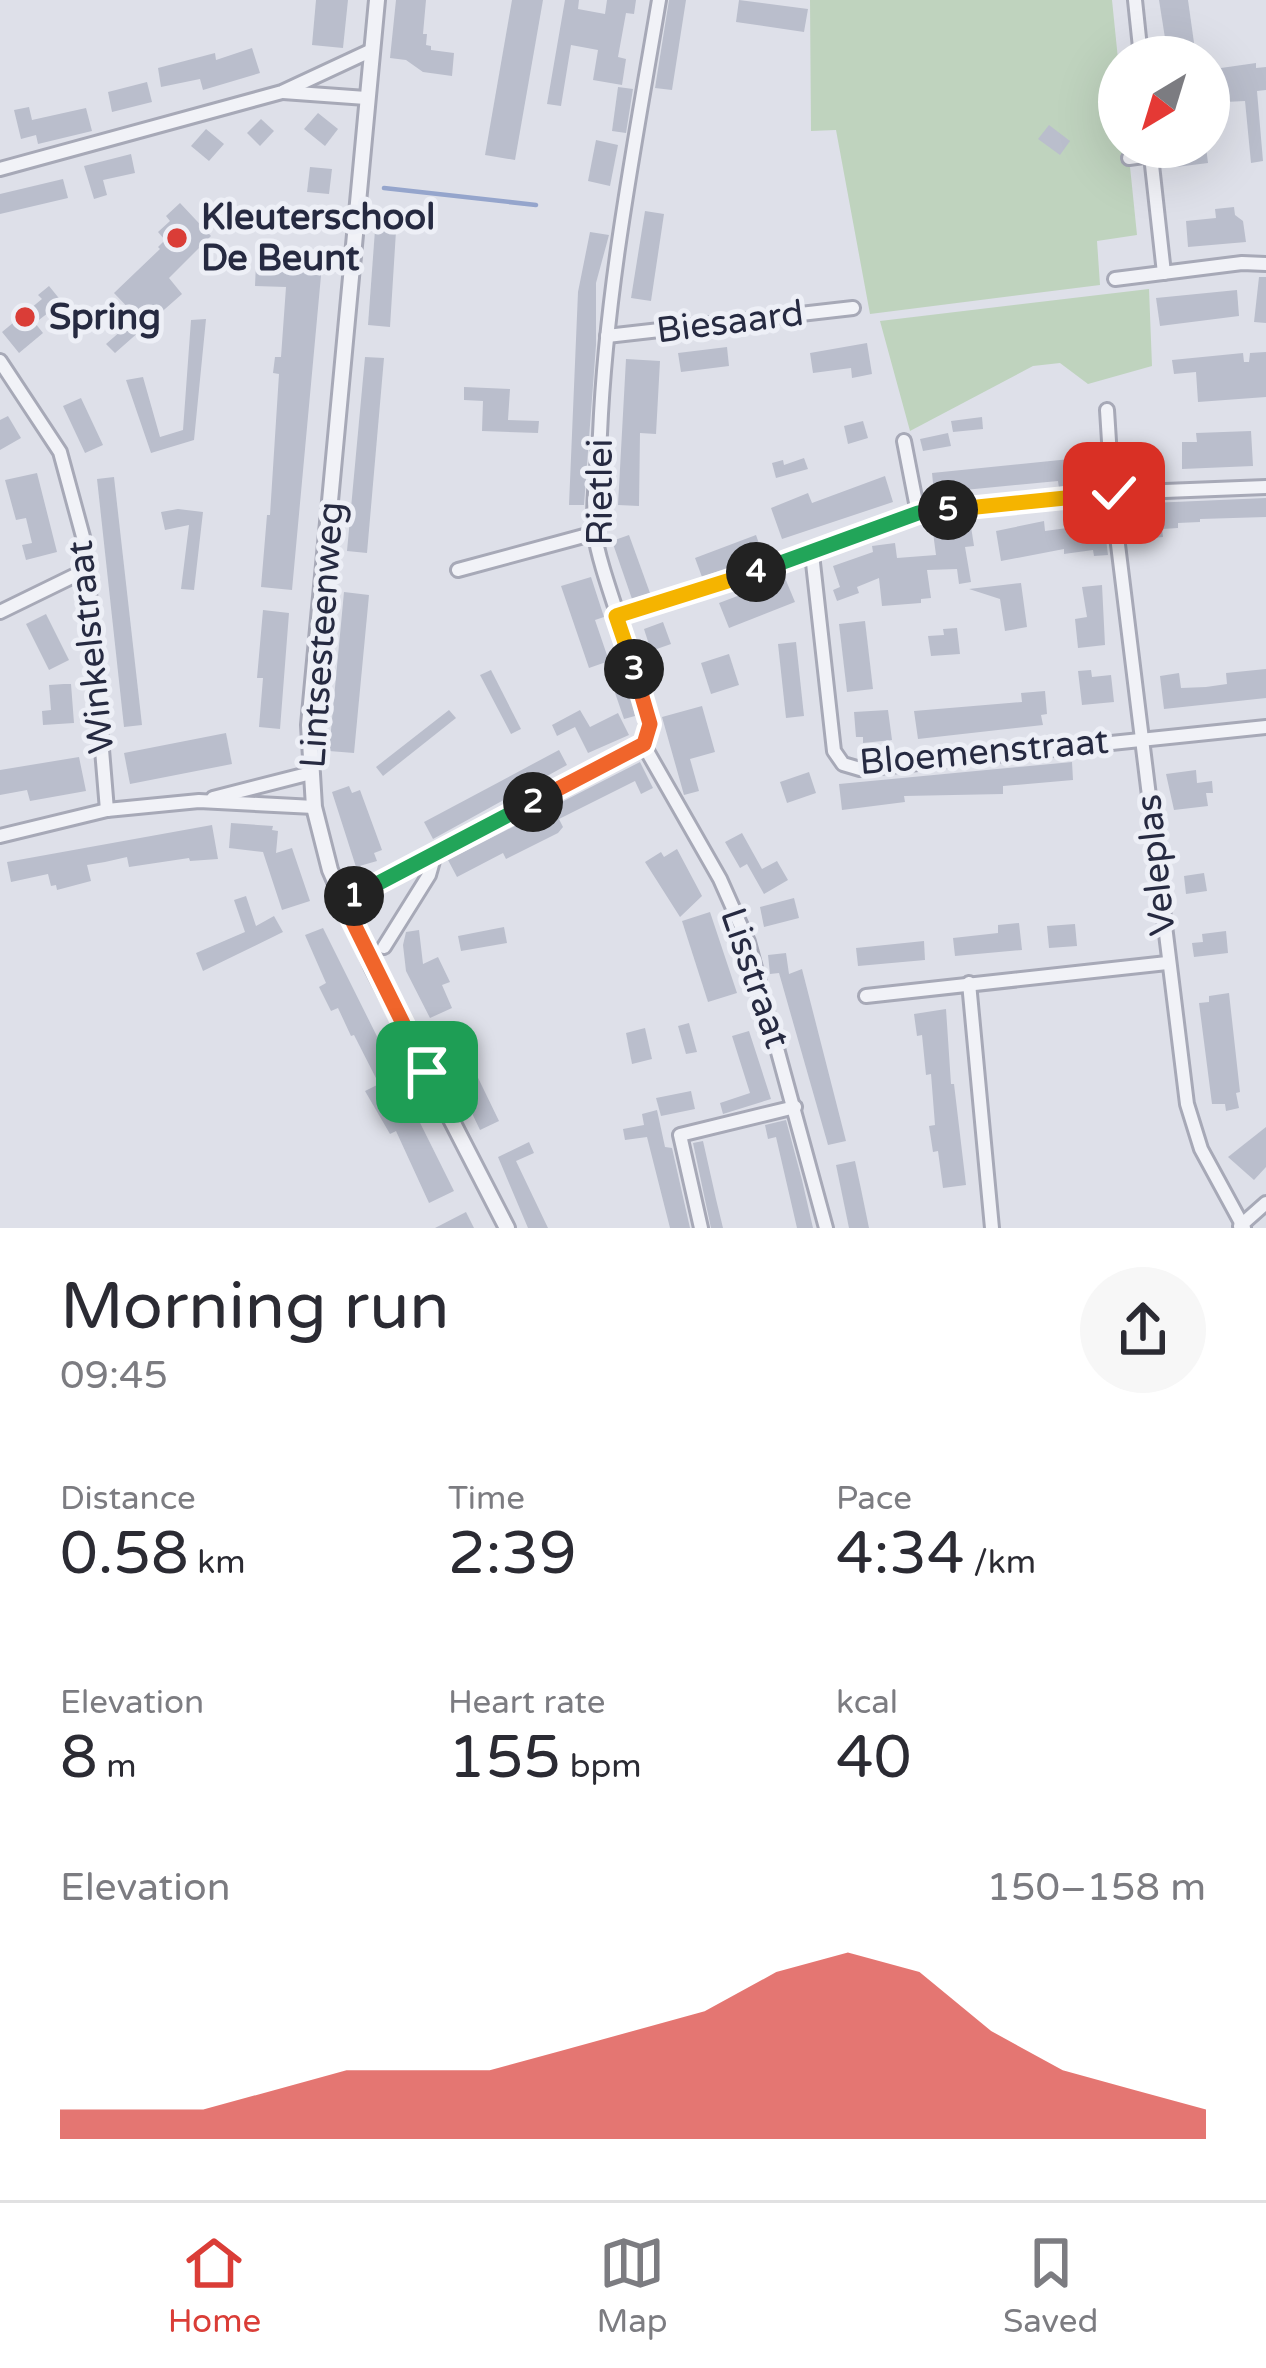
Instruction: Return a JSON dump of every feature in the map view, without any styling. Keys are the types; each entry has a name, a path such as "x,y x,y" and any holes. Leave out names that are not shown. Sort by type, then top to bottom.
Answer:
{"street":[{"name":"Lintsesteenweg","path":"377,0 309,725 314,807 343,902 507,1228"},
{"name":"Rietlei","path":"644,744 650,724 602,575 595,533 607,336 659,0"},
{"path":"1135,0 1139,36"},
{"path":"0,169 282,92 370,51"},
{"path":"282,92 366,98"},
{"path":"1153,168 1164,273"},
{"path":"1115,279 1266,264"},
{"name":"Biesaard","path":"607,336 853,308"},
{"name":"Winkelstraat","path":"0,361 6,379 60,452 85,544 107,810"},
{"name":"Veleplas","path":"1107,410 1167,963 1187,1104 1201,1149 1241,1227"},
{"path":"904,441 918,513"},
{"path":"616,616 812,554 918,513 1114,493 1266,487"},
{"path":"458,570 595,533"},
{"name":"Bloemenstraat","path":"812,554 834,751 843,764 860,769 1266,727"},
{"path":"0,612 86,570"},
{"path":"343,902 644,744"},
{"name":"Lisstraat","path":"644,744 702,844 748,942 826,1228"},
{"path":"0,836 107,810 199,801 311,773"},
{"path":"199,801 314,807"},
{"path":"384,947 428,875 435,854"},
{"path":"866,996 1167,963"},
{"path":"969,983 992,1228"},
{"path":"701,1228 680,1136 795,1107"},
{"path":"1241,1227 1266,1203"}],"green space":[{"path":"810,0 1112,0 1116,36 1098,36 1098,168 1130,168 1137,235 1097,241 1100,285 870,314 836,130 811,131"},
{"path":"1149,289 1152,366 1088,384 1060,363 1033,366 910,431 880,321"}],"building":[{"path":"316,0 348,0 343,48 312,45"},
{"path":"396,0 426,0 426,45 454,53 452,76 423,72 406,60 390,58"},
{"path":"512,0 543,0 515,160 485,155"},
{"path":"565,0 579,0 578,9 605,14 607,0 636,0 634,14 626,13 618,57 626,59 622,85 593,80 598,50 571,45 561,106 547,104"},
{"path":"669,0 686,0 672,90 655,88"},
{"path":"739,0 808,9 804,32 736,22"},
{"path":"1159,0 1188,0 1193,36 1165,36"},
{"path":"252,48 260,73 203,90 200,79 161,87 158,68 215,53 216,60"},
{"path":"1256,63 1256,68 1266,67 1266,90 1257,91 1263,161 1251,163 1245,101 1230,102 1230,67"},
{"path":"147,82 152,102 112,112 108,92"},
{"path":"618,87 633,89 626,133 612,131"},
{"path":"29,107 32,120 86,108 92,131 38,144 36,135 21,139 14,110"},
{"path":"318,113 338,129 325,146 304,129"},
{"path":"261,119 274,131 260,146 247,133"},
{"path":"1049,125 1070,141 1060,155 1038,139"},
{"path":"206,129 224,144 209,161 191,146"},
{"path":"596,140 618,145 610,186 588,181"},
{"path":"131,154 135,173 103,180 107,195 94,199 84,166"},
{"path":"310,167 332,169 329,194 307,192"},
{"path":"63,179 68,198 0,214 0,194"},
{"path":"180,203 211,236 169,278 182,294 115,353 106,344 137,317 114,293 160,249 165,240 158,232"},
{"path":"1234,207 1243,221 1246,242 1188,247 1186,221 1216,218 1215,209"},
{"path":"645,211 664,214 651,301 631,298"},
{"path":"375,230 396,231 390,327 368,325"},
{"path":"590,232 609,235 596,283 584,505 569,505 578,292"},
{"path":"290,251 323,254 292,590 261,587 279,374 273,373 275,357 281,357 286,287 255,286 256,263 289,264"},
{"path":"1259,277 1266,277 1266,323 1254,322"},
{"path":"49,286 62,302 35,323 43,333 19,353 2,332 42,299 38,295"},
{"path":"1237,290 1239,316 1160,326 1156,298"},
{"path":"206,319 194,440 151,453 126,380 143,377 160,437 183,430 191,320"},
{"path":"867,343 872,374 852,378 851,368 813,373 810,353"},
{"path":"727,347 729,366 681,372 678,353"},
{"path":"1266,352 1266,397 1198,402 1196,372 1174,374 1172,360 1243,353 1244,362 1249,362 1250,353"},
{"path":"365,357 384,358 367,553 347,551"},
{"path":"626,359 660,361 656,434 640,433 639,506 618,505"},
{"path":"464,387 510,389 508,420 539,421 538,433 482,431 483,401 464,400"},
{"path":"81,398 103,445 85,453 63,406"},
{"path":"8,416 21,438 0,450 0,420"},
{"path":"982,417 983,429 953,432 951,421"},
{"path":"863,421 868,438 848,444 844,426"},
{"path":"1251,431 1253,466 1182,469 1182,442 1197,442 1196,433"},
{"path":"948,433 951,446 923,451 920,439"},
{"path":"1143,444 1144,473 1126,474 1125,445"},
{"path":"804,458 808,469 776,478 772,463 783,460 784,465"},
{"path":"1070,459 1072,487 1059,488 1058,481 934,493 932,473"},
{"path":"37,473 57,552 26,560 22,545 32,543 26,518 16,520 5,480"},
{"path":"885,476 893,502 782,539 771,508 808,493 812,503"},
{"path":"114,477 142,725 124,727 97,479"},
{"path":"1266,498 1266,517 1178,523 1178,528 1162,529 1163,537 1152,538 1151,503"},
{"path":"161,512 203,512 194,590 181,589 189,525 165,530"},
{"path":"970,520 974,546 965,547 971,582 959,584 957,569 927,570 931,598 921,603 882,606 879,578 837,601 833,590 840,587 833,566 873,552 872,546 895,543 897,558 936,555 932,525"},
{"path":"1044,521 1045,531 1104,523 1108,555 1094,556 1093,550 1064,554 1064,549 1001,561 996,531"},
{"path":"629,535 650,593 632,599 612,541"},
{"path":"756,535 763,555 702,577 695,558"},
{"path":"591,577 604,617 595,620 609,661 589,668 561,586"},
{"path":"785,578 795,602 729,628 719,603"},
{"path":"1021,583 1027,627 1005,631 1000,599 969,589"},
{"path":"1102,585 1105,645 1078,648 1075,619 1087,617 1082,587"},
{"path":"344,592 369,595 354,753 329,751"},
{"path":"263,610 289,613 280,729 259,727 263,678 257,678"},
{"path":"46,614 69,660 49,670 26,624"},
{"path":"865,621 873,689 847,692 839,624"},
{"path":"663,622 671,644 651,651 644,629"},
{"path":"957,628 960,654 931,656 928,636"},
{"path":"796,642 804,716 786,718 778,644"},
{"path":"729,654 739,685 711,694 701,663"},
{"path":"1266,669 1266,698 1164,709 1160,676 1179,673 1181,688 1206,687 1227,684 1226,673"},
{"path":"491,670 521,729 511,734 480,675"},
{"path":"1091,670 1092,677 1111,675 1114,702 1082,705 1078,671"},
{"path":"628,682 635,716 624,719 613,687"},
{"path":"71,684 74,723 43,725 42,711 51,710 49,685"},
{"path":"1045,691 1043,725 918,739 914,711 1022,702 1021,693"},
{"path":"702,706 715,752 690,759 699,791 684,795 662,717"},
{"path":"449,710 456,718 383,776 376,767"},
{"path":"580,710 590,727 618,713 629,735 588,753 575,727 557,736 552,725"},
{"path":"888,710 892,740 863,743 863,737 856,737 854,712"},
{"path":"226,733 232,764 130,784 124,753"},
{"path":"559,750 567,765 433,839 424,822"},
{"path":"79,757 86,791 30,801 27,790 0,795 0,770"},
{"path":"640,762 653,788 641,794 635,781 559,819 563,827 558,833 506,859 503,853 457,877 448,860"},
{"path":"1072,762 1073,780 1003,786 1003,794 904,796 905,802 842,810 839,784"},
{"path":"1196,770 1197,783 1212,781 1213,793 1206,793 1208,806 1174,810 1166,774"},
{"path":"809,772 816,793 787,803 780,782"},
{"path":"349,786 352,793 360,790 382,850 374,853 377,861 356,867 332,792"},
{"path":"231,823 273,826 278,831 276,853 292,848 310,901 282,910 263,852 229,848"},
{"path":"212,825 218,859 129,867 127,857 87,865 91,881 57,890 48,874 11,882 7,862"},
{"path":"742,833 762,869 777,861 788,880 764,894 747,864 740,868 725,842"},
{"path":"677,849 702,896 680,917 645,862"},
{"path":"1204,873 1207,891 1186,894 1184,876"},
{"path":"246,896 256,926 274,916 283,932 203,971 196,953 245,932 234,900"},
{"path":"794,898 799,918 764,927 760,907"},
{"path":"710,912 737,993 708,1002 682,921"},
{"path":"1019,923 1022,950 955,956 953,938 998,933 998,925"},
{"path":"1075,924 1077,946 1049,948 1047,926"},
{"path":"504,927 507,943 461,951 458,936"},
{"path":"323,928 454,1191 429,1203 396,1131 390,1134 365,1091 379,1084 338,1008 331,1011 319,987 326,983 305,935"},
{"path":"419,930 423,964 438,957 450,982 442,985 452,1008 430,1018 406,971 406,932"},
{"path":"1226,931 1228,953 1194,957 1192,943 1203,942 1202,934"},
{"path":"924,941 925,960 858,966 856,948"},
{"path":"786,953 789,974 802,969 846,1141 828,1145 779,973 770,974 768,955"},
{"path":"1229,993 1240,1092 1236,1093 1239,1108 1226,1111 1225,1104 1212,1104 1199,1003"},
{"path":"946,1009 966,1185 943,1188 929,1126 935,1125 931,1074 926,1075 922,1035 917,1036 914,1014"},
{"path":"689,1023 697,1052 686,1054 678,1026"},
{"path":"645,1028 652,1059 632,1064 626,1033"},
{"path":"749,1031 771,1099 723,1114 720,1103 750,1093 732,1036"},
{"path":"462,1035 464,1040 470,1036 476,1048 466,1053 499,1121 480,1130 439,1044"},
{"path":"691,1091 695,1109 661,1116 656,1098"},
{"path":"657,1110 665,1147 672,1148 690,1228 670,1228 647,1137 625,1140 623,1129 644,1125 642,1114"},
{"path":"786,1120 813,1228 797,1228 776,1137 768,1139 765,1125"},
{"path":"1266,1127 1266,1167 1254,1180 1228,1157"},
{"path":"703,1141 723,1228 711,1228 693,1143"},
{"path":"529,1142 534,1153 516,1161 548,1228 528,1228 498,1157"},
{"path":"855,1161 869,1228 849,1228 836,1165"},
{"path":"466,1212 474,1228 435,1228"}],"waterway":[{"path":"384,188 536,205"}],"place":[{"name":"Kleuterschool De Beunt","path":"177,238"},
{"name":"Spring","path":"25,317"}],"route":[{"path":"427,1072 343,902 644,744 650,724 616,616 812,554 918,513 1114,493"}]}
